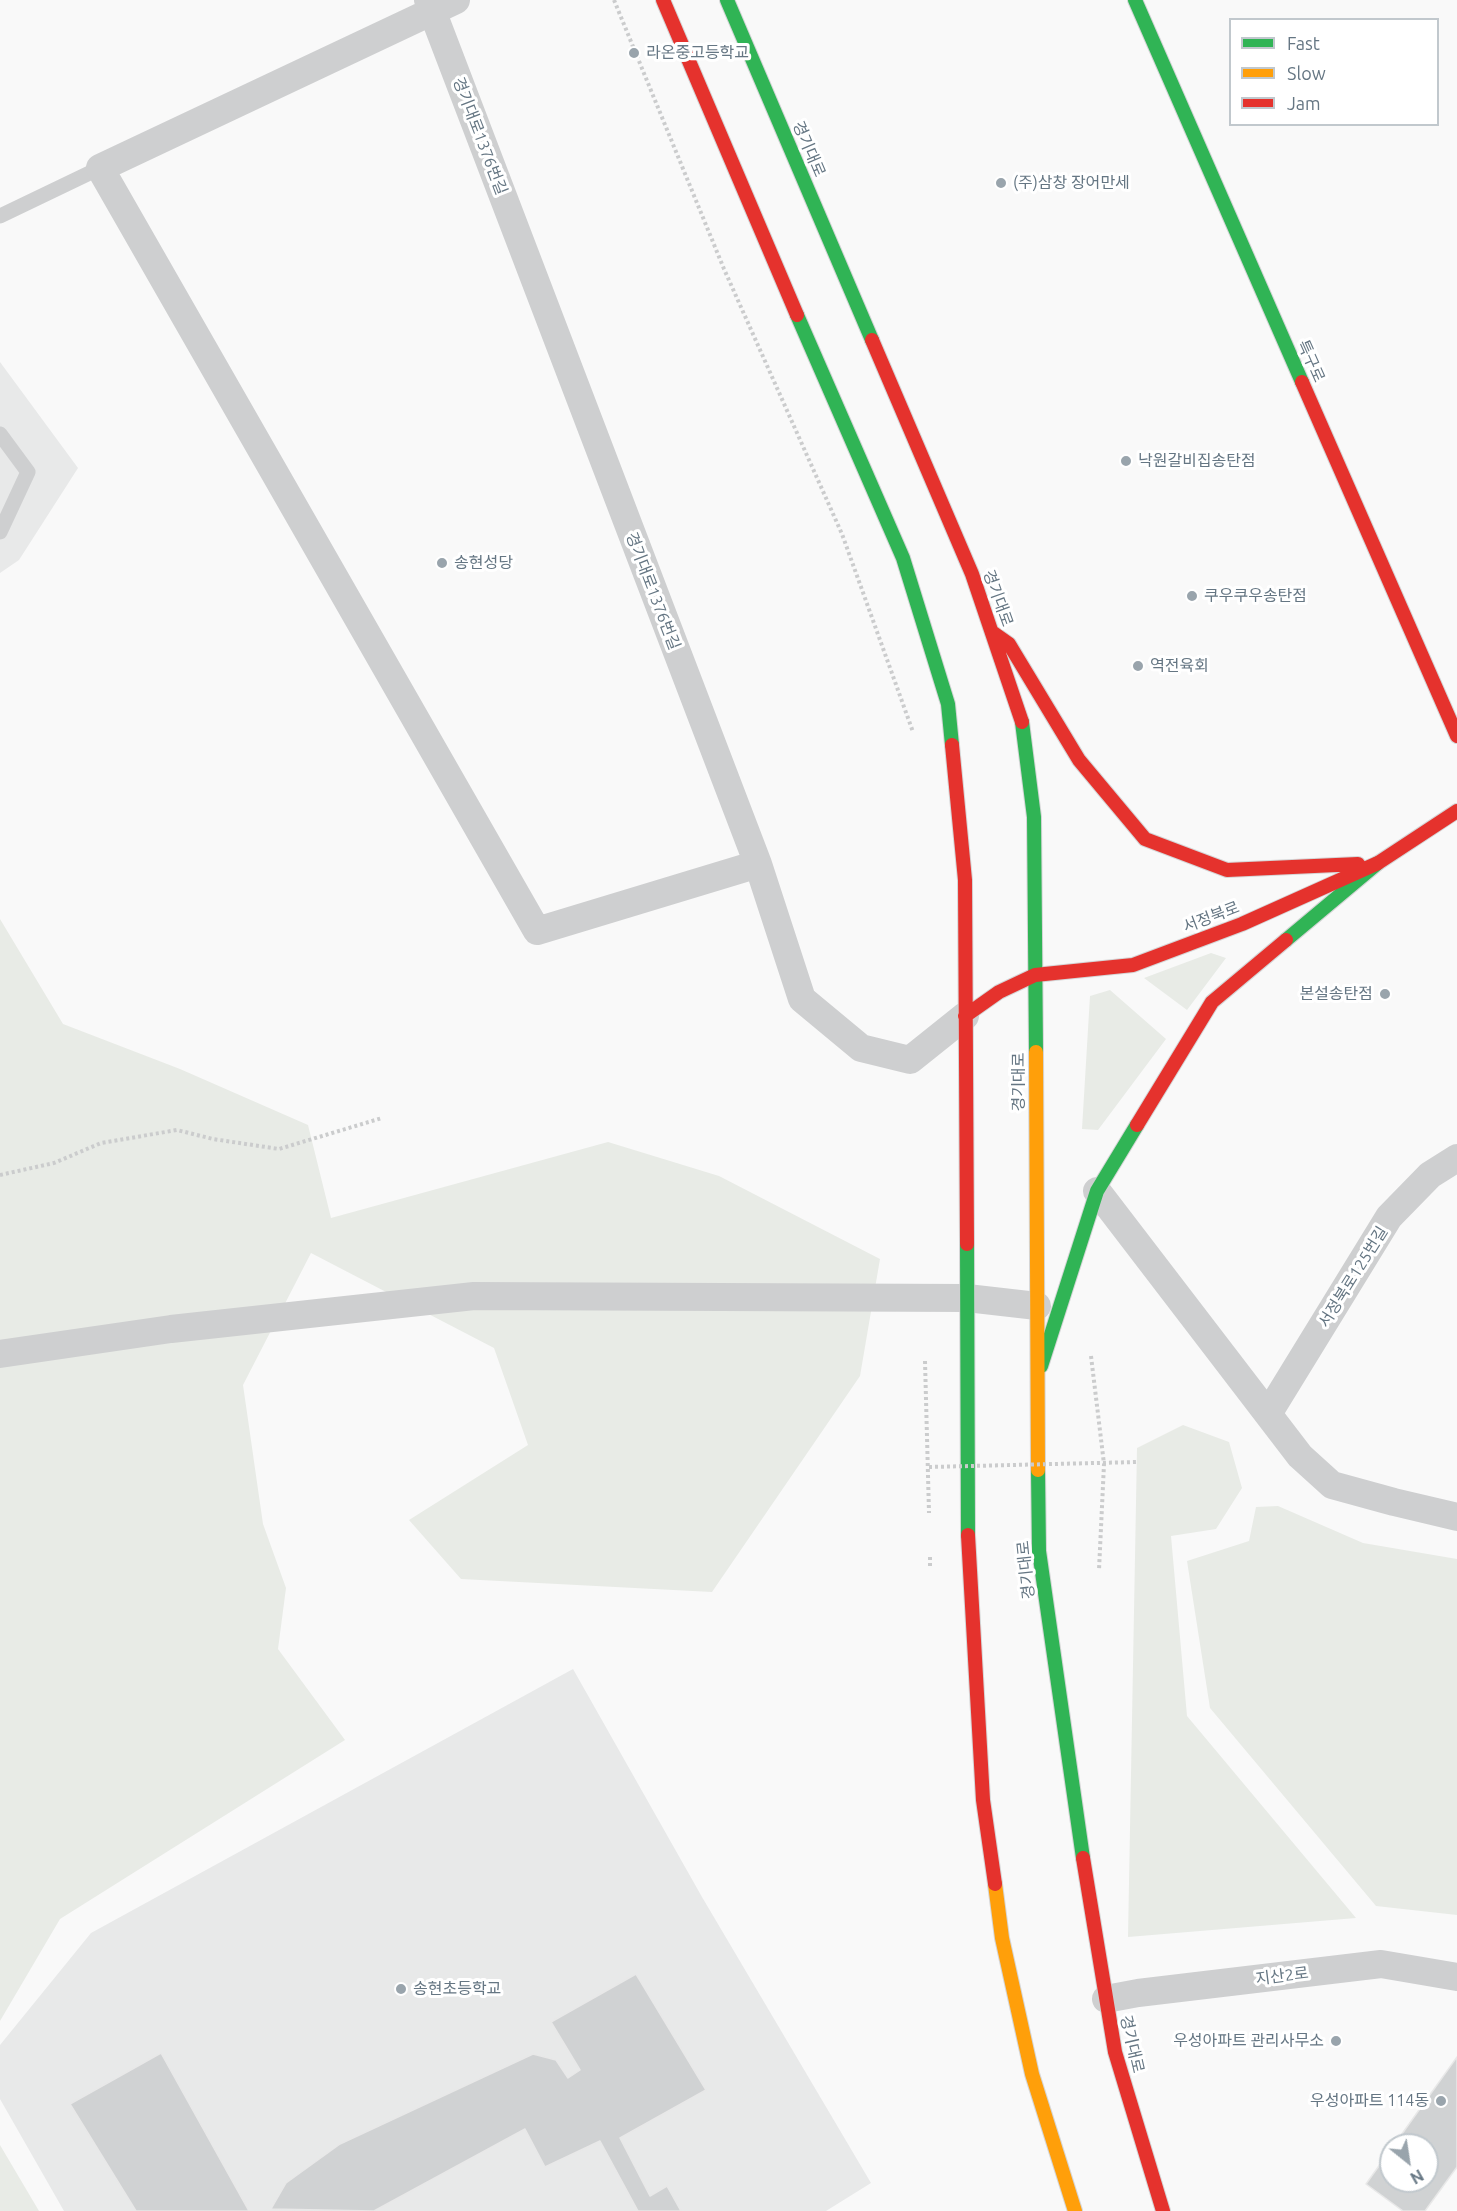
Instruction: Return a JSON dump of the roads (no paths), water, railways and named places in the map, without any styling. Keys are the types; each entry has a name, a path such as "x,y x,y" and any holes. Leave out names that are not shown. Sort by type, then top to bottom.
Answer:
{"main road":[{"path":"663,0 903,558 948,704 965,880 968,1548 983,1800 1002,1938 1032,2074 1075,2211"},
{"name":"경기대로","path":"727,0 972,574 1021,715 1034,817 1038,1551 1087,1889 1115,2052 1162,2211"},
{"name":"특구로","path":"1135,0 1457,736"},
{"path":"992,632 1009,644 1079,760 1145,839 1227,870 1378,863"},
{"name":"서정북로","path":"965,1016 999,992 1035,975 1133,965 1242,924 1378,863 1457,811"},
{"path":"1037,1376 1097,1191 1212,1002 1378,863"}],"street":[{"name":"경기대로1376번길","path":"438,3 758,864 802,999 861,1048 910,1060 965,1016"},
{"path":"438,3 100,168 537,931 758,864"},
{"name":"서정북로125번길","path":"1268,1414 1389,1217 1430,1175 1457,1158"},
{"path":"1097,1191 1300,1456 1332,1485 1457,1517"},
{"path":"0,1354 171,1329 474,1296 967,1298 1037,1306"},
{"name":"지산2로","path":"1106,1999 1138,1993 1381,1964 1457,1977"}],"lane":[{"path":"0,216 100,168"},
{"path":"0,434 28,472 0,532"}],"place":[{"name":"라온중고등학교","path":"634,53"},
{"name":"(주)삼창 장어만세","path":"1001,183"},
{"name":"낙원갈비집송탄점","path":"1126,461"},
{"name":"송현성당","path":"442,563"},
{"name":"쿠우쿠우송탄점","path":"1192,596"},
{"name":"역전육회","path":"1138,666"},
{"name":"본설송탄점","path":"1385,994"},
{"name":"송현초등학교","path":"401,1989"},
{"name":"우성아파트 관리사무소","path":"1336,2041"},
{"name":"우성아파트 114동","path":"1441,2101"}]}
